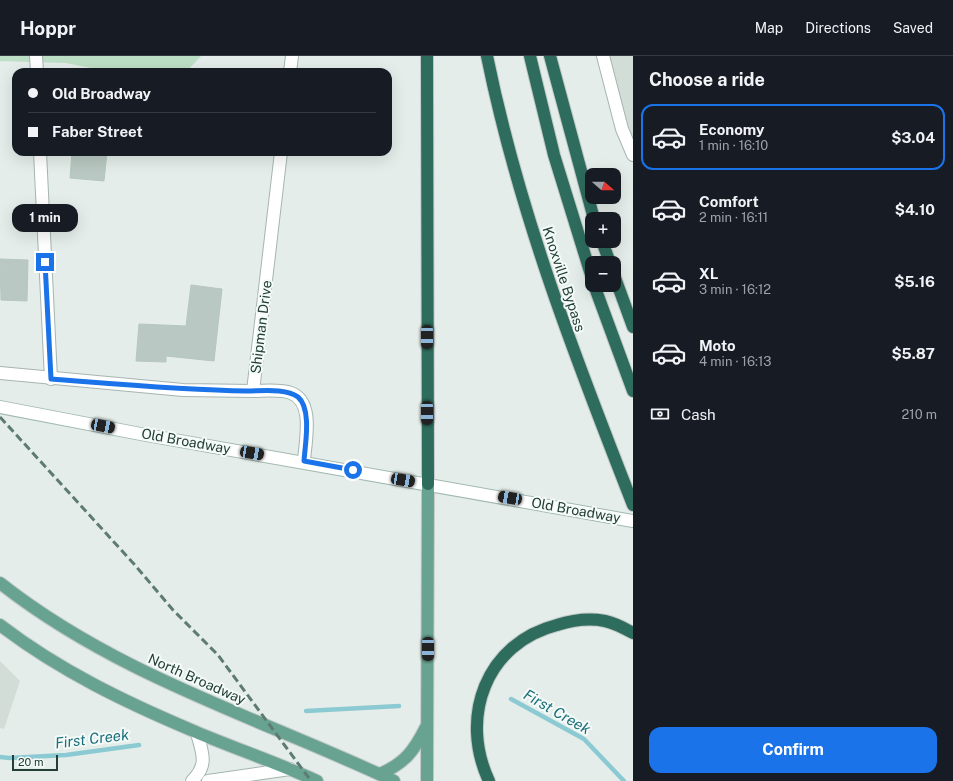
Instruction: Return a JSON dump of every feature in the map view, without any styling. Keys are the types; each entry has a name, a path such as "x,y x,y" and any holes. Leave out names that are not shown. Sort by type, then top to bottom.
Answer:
{"highway":[{"path":"428,56 428,484"},
{"name":"Knoxville Bypass","path":"487,56 497,105 541,262 570,345 633,505"},
{"name":"Knoxville Bypass","path":"530,56 554,155 585,256"},
{"path":"550,56 592,212"},
{"name":"Knoxville Bypass","path":"597,292 633,391"},
{"path":"620,292 633,327"},
{"path":"489,781 482,768 477,746 476,726 478,708 484,687 493,668 504,654 522,638 544,628 565,622 586,620 606,621 633,633"}],"main road":[{"path":"427,781 428,484"},
{"name":"North Broadway","path":"0,583 35,610 74,635 127,664 217,705 394,781"},
{"path":"0,625 59,666 104,691 197,733 317,781"},
{"path":"380,774 404,761 416,746 428,724"}],"street":[{"path":"36,56 37,68"},
{"path":"290,68 292,56"},
{"path":"603,56 622,129 633,156"},
{"path":"40,156 51,379"},
{"name":"Shipman Drive","path":"281,156 253,391 291,393 303,403 306,413 304,461"},
{"path":"0,373 51,379 183,390 253,391"},
{"name":"Old Broadway","path":"0,407 146,435 304,461 633,521"},
{"path":"192,781 202,767 203,758 197,733"},
{"path":"208,781 290,769"}],"shaded area":[{"path":"600,56 633,56 633,162"},
{"path":"0,661 20,681 4,729 0,728"}],"green space":[{"path":"0,56 201,56 190,68 90,68 66,63 0,61"}],"building":[{"path":"72,156 107,156 104,181 70,178"},
{"path":"0,259 28,260 27,301 1,300"},
{"path":"191,285 222,289 214,361 166,356 166,362 136,361 139,324 186,326"}],"waterway":[{"name":"First Creek","path":"511,699 584,739 624,781"},
{"name":"First Creek","path":"306,711 399,706"},
{"name":"First Creek","path":"0,757 9,758 66,755 139,745"}],"railway":[{"path":"0,417 134,564 173,610 218,655 311,781"}],"route":[{"path":"45,262 51,379 183,390 291,393 298,397 303,403 306,413 304,461 353,470"}]}
